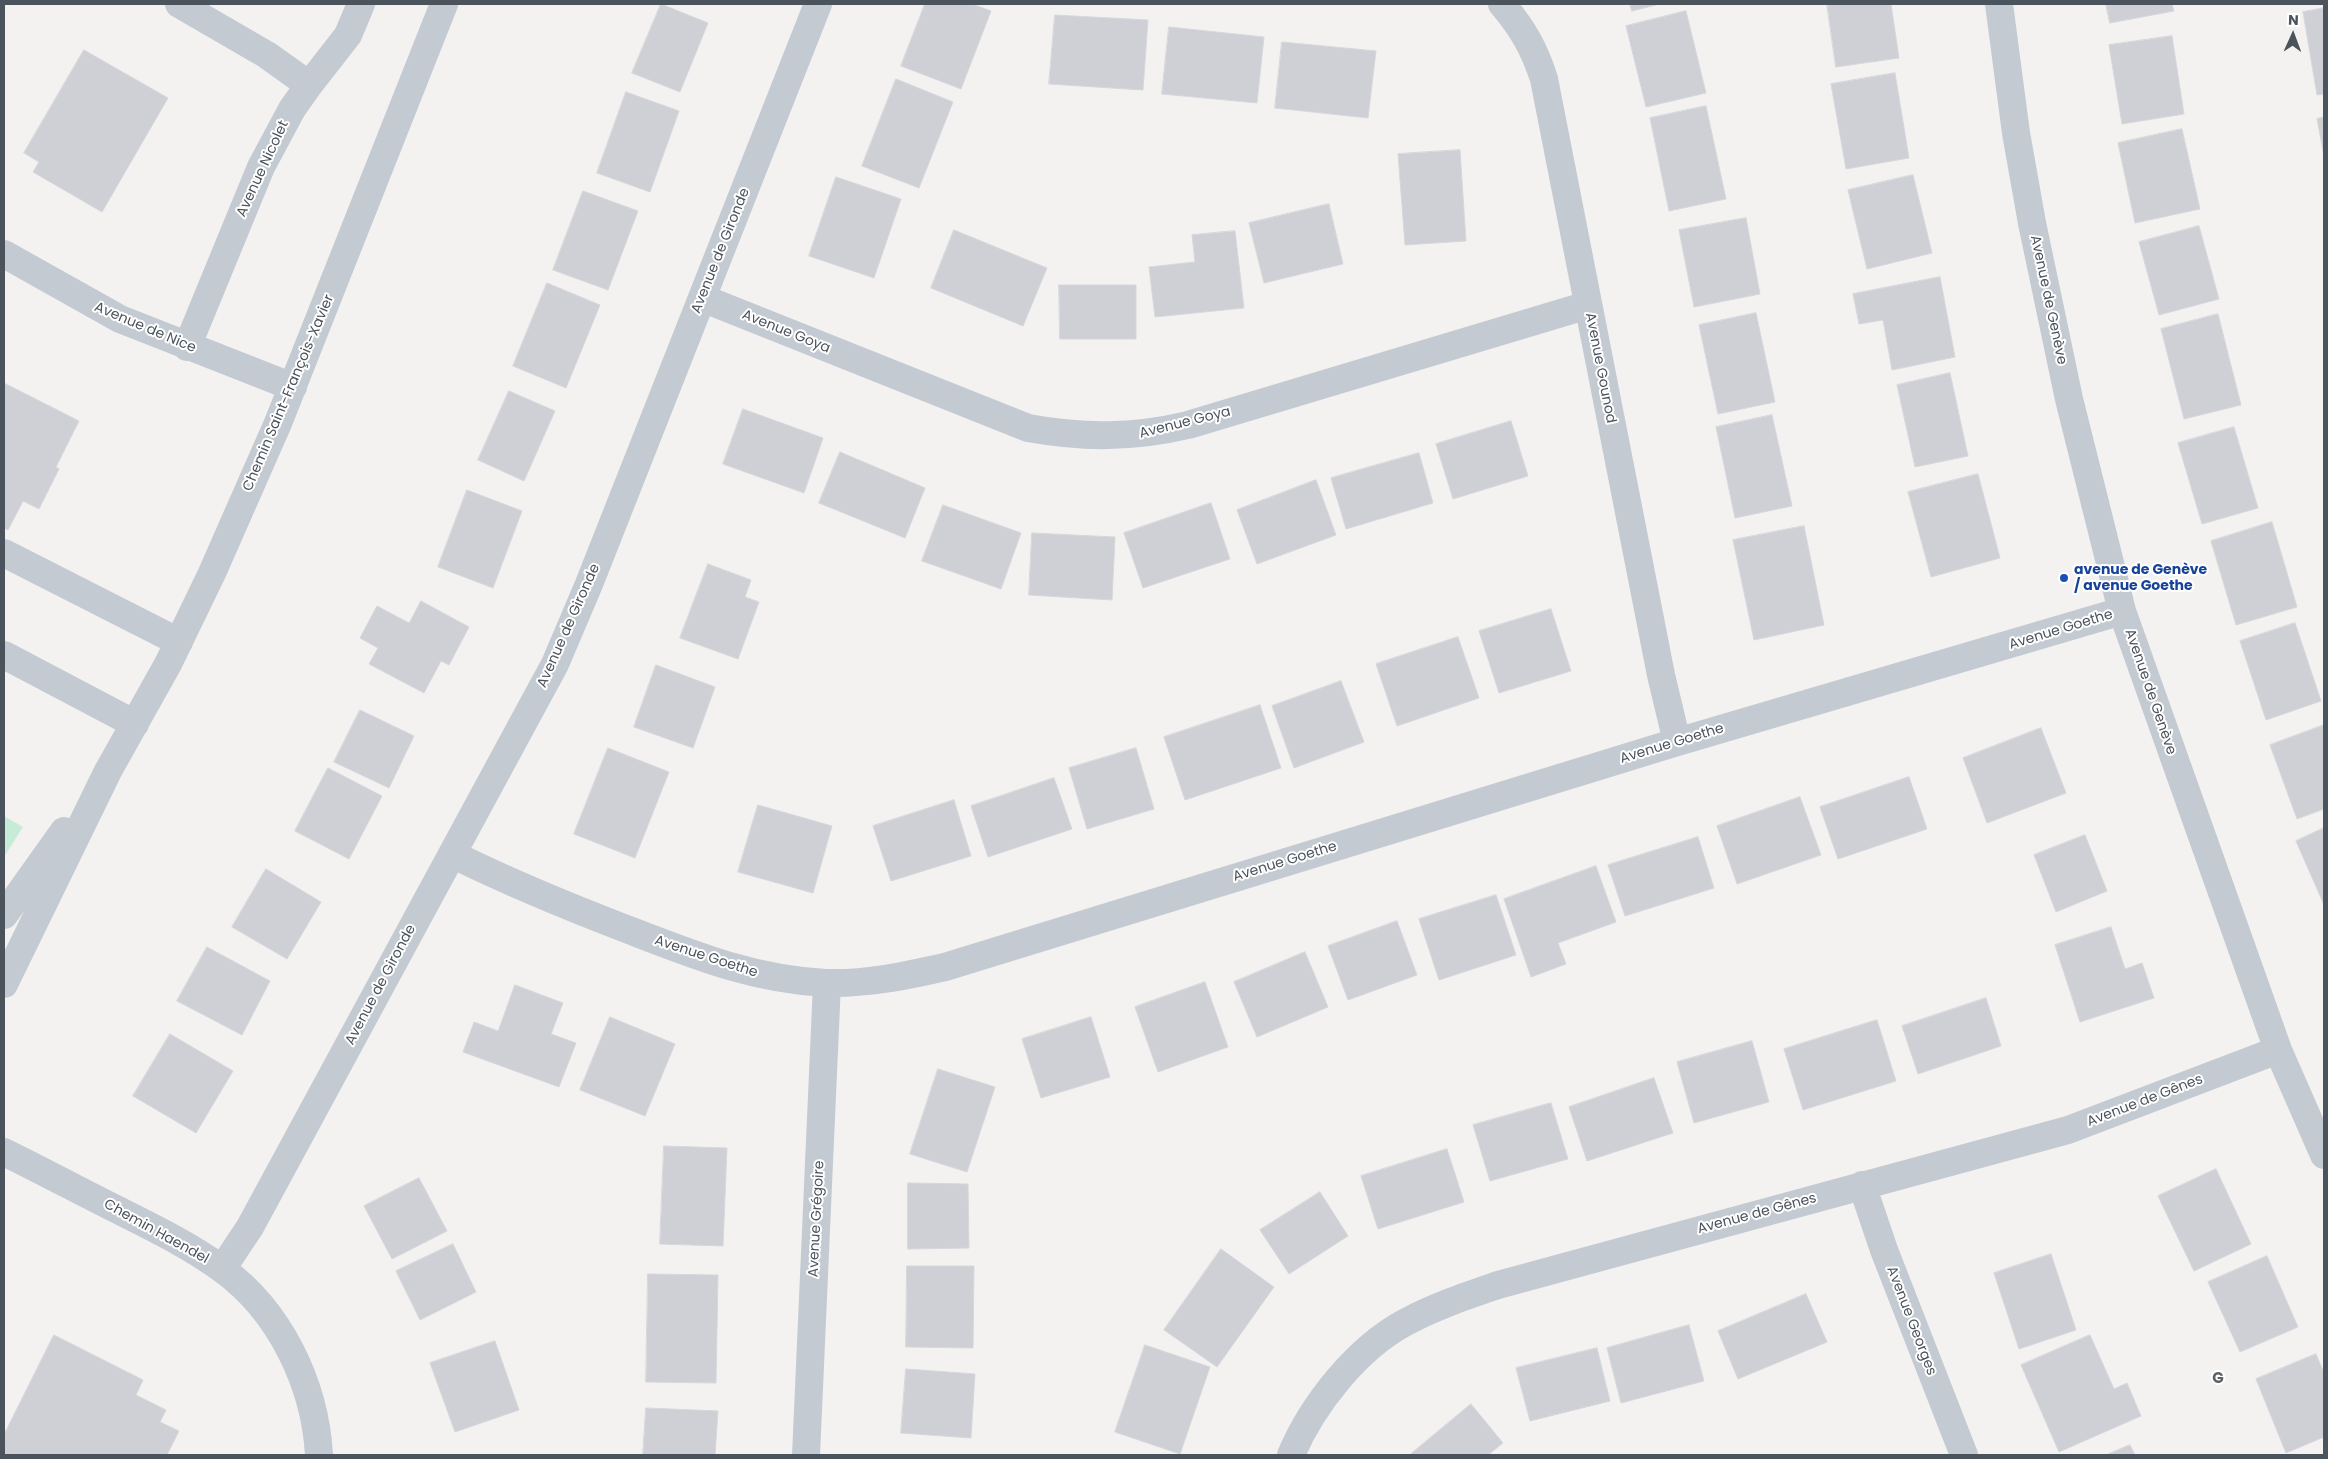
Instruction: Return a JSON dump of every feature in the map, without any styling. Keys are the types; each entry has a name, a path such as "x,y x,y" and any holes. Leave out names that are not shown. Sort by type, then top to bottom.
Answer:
{"street":[{"path":"180,4 267,55 309,84"},
{"name":"Avenue Nicolet","path":"187,347 261,167 292,109 309,84 348,35 361,4"},
{"name":"Chemin Saint-François-Xavier","path":"4,984 108,771 179,642 251,486 293,387 444,4"},
{"name":"Avenue de Gironde","path":"222,1269 250,1227 555,664 590,584 818,4"},
{"name":"Avenue Gounod","path":"1502,4 1520,25 1534,50 1544,79 1661,675 1677,742"},
{"name":"Avenue de Genève","path":"2000,4 2016,134 2037,250 2069,399 2122,611 2278,1050 2324,1155"},
{"name":"Avenue de Nice","path":"4,254 102,311 187,347 293,387"},
{"name":"Avenue Goya","path":"702,298 1019,424 1061,434 1095,437 1153,433 1188,425 1588,305"},
{"path":"4,552 179,642"},
{"name":"Avenue Goethe","path":"452,854 502,879 569,907 722,965 757,975 827,983 870,982 945,967 1677,742 2122,611"},
{"path":"4,655 134,724"},
{"name":"Chemin Saint-François-Xavier","path":"4,915 108,771"},
{"name":"Avenue Grégoire","path":"806,1455 827,983"},
{"name":"Avenue de Gênes","path":"1291,1455 1300,1435 1322,1400 1345,1373 1375,1344 1404,1323 1447,1302 1498,1285 2068,1130 2278,1050"},
{"name":"Chemin Haendel","path":"4,1152 175,1239 222,1269 250,1295 292,1355 303,1376 310,1397 319,1455"},
{"name":"Avenue Georges","path":"1862,1185 1884,1250 1964,1455"}],"green space":[{"path":"4,816 23,827 4,857"}],"building":[{"path":"661,4 708,23 680,92 632,73"},
{"path":"925,4 972,4 991,11 961,89 901,66"},
{"path":"1630,4 1660,4 1632,11"},
{"path":"1827,4 1891,4 1899,58 1836,67"},
{"path":"2106,4 2172,4 2174,11 2110,23"},
{"path":"2324,8 2324,94 2317,95 2303,12"},
{"path":"1686,11 1706,93 1646,107 1626,26"},
{"path":"1055,15 1148,20 1143,90 1049,84"},
{"path":"1169,27 1264,37 1257,103 1162,94"},
{"path":"2172,36 2184,114 2122,124 2109,45"},
{"path":"1282,42 1376,51 1368,118 1275,108"},
{"path":"84,50 168,98 102,212 33,172 39,162 24,153"},
{"path":"1895,73 1909,158 1846,169 1831,84"},
{"path":"896,79 953,102 919,188 862,166"},
{"path":"626,92 679,111 650,192 597,173"},
{"path":"1706,106 1726,199 1669,211 1650,118"},
{"path":"2324,117 2324,156 2317,119"},
{"path":"2182,129 2200,209 2135,223 2118,143"},
{"path":"1460,150 1466,241 1405,245 1398,154"},
{"path":"1913,175 1932,253 1867,269 1848,190"},
{"path":"836,177 901,199 874,278 809,256"},
{"path":"583,191 638,211 608,290 553,270"},
{"path":"1329,204 1343,264 1264,283 1249,223"},
{"path":"1746,218 1760,294 1694,307 1679,230"},
{"path":"2199,226 2219,299 2159,315 2139,242"},
{"path":"954,230 1047,268 1023,326 931,288"},
{"path":"1235,231 1244,308 1155,317 1149,267 1195,262 1192,235"},
{"path":"1940,277 1955,357 1892,370 1883,320 1859,324 1853,294"},
{"path":"547,283 600,305 566,388 513,366"},
{"path":"1059,285 1136,285 1136,339 1060,339"},
{"path":"1756,313 1775,402 1718,414 1699,325"},
{"path":"2218,314 2241,405 2184,419 2161,329"},
{"path":"1950,373 1968,456 1915,467 1897,385"},
{"path":"4,383 79,421 56,467 59,469 39,509 23,501 8,530 4,528"},
{"path":"509,391 555,411 524,481 478,460"},
{"path":"743,409 823,438 804,493 723,464"},
{"path":"1772,415 1792,506 1735,518 1716,427"},
{"path":"1511,421 1528,476 1453,499 1436,444"},
{"path":"2234,427 2258,508 2202,524 2178,443"},
{"path":"840,452 925,488 905,538 819,503"},
{"path":"1419,453 1433,503 1346,529 1331,478"},
{"path":"1978,474 2000,558 1931,577 1908,492"},
{"path":"1316,480 1336,535 1257,564 1237,510"},
{"path":"467,490 522,511 493,588 438,567"},
{"path":"1211,503 1230,559 1143,588 1124,533"},
{"path":"943,505 1021,533 1001,589 922,561"},
{"path":"2272,522 2297,607 2236,625 2211,541"},
{"path":"1804,526 1824,625 1754,640 1733,540"},
{"path":"1032,533 1115,537 1112,600 1029,595"},
{"path":"708,564 751,580 745,597 759,602 738,659 680,638"},
{"path":"421,601 469,627 449,665 441,661 424,693 369,664 378,648 360,638 377,606 409,623"},
{"path":"1551,609 1571,671 1499,693 1479,631"},
{"path":"2295,623 2321,701 2266,720 2240,641"},
{"path":"1458,637 1479,698 1397,726 1376,664"},
{"path":"656,665 715,687 693,748 634,727"},
{"path":"1341,681 1364,742 1294,768 1272,706"},
{"path":"1260,705 1281,768 1185,800 1164,737"},
{"path":"360,710 414,736 389,788 334,762"},
{"path":"2324,725 2324,809 2297,819 2270,745"},
{"path":"2041,728 2066,793 1987,823 1963,758"},
{"path":"608,748 669,772 635,858 574,834"},
{"path":"1136,748 1154,809 1087,829 1069,768"},
{"path":"328,768 382,796 349,859 295,831"},
{"path":"1909,777 1927,829 1838,859 1820,807"},
{"path":"1054,778 1072,829 988,857 971,806"},
{"path":"1800,797 1821,855 1737,884 1717,826"},
{"path":"954,800 971,856 891,881 873,826"},
{"path":"758,805 832,826 813,893 738,872"},
{"path":"2324,828 2324,905 2296,841"},
{"path":"2085,835 2107,891 2056,912 2034,855"},
{"path":"1698,837 1714,888 1625,916 1608,865"},
{"path":"1596,866 1616,922 1558,943 1566,964 1531,977 1504,899"},
{"path":"266,869 321,902 287,959 232,927"},
{"path":"1496,895 1516,955 1439,980 1419,919"},
{"path":"1397,921 1417,975 1348,1000 1328,946"},
{"path":"2111,927 2125,969 2142,963 2154,998 2080,1022 2055,945"},
{"path":"207,947 270,981 242,1035 177,1001"},
{"path":"1305,952 1328,1007 1257,1037 1234,982"},
{"path":"1205,982 1228,1047 1158,1072 1135,1007"},
{"path":"515,985 563,1003 551,1034 576,1043 559,1087 463,1052 474,1022 498,1031"},
{"path":"1986,998 2001,1046 1918,1074 1902,1026"},
{"path":"610,1017 675,1044 645,1116 580,1090"},
{"path":"1091,1017 1110,1077 1041,1098 1022,1039"},
{"path":"1877,1020 1896,1081 1803,1110 1784,1049"},
{"path":"170,1034 233,1071 196,1133 133,1096"},
{"path":"1752,1041 1769,1102 1694,1123 1677,1062"},
{"path":"938,1069 995,1087 967,1172 910,1154"},
{"path":"1654,1078 1673,1133 1587,1161 1569,1107"},
{"path":"1551,1103 1568,1159 1490,1181 1473,1125"},
{"path":"664,1146 727,1148 723,1246 660,1244"},
{"path":"1447,1149 1464,1202 1378,1229 1361,1176"},
{"path":"2216,1169 2251,1244 2194,1271 2158,1196"},
{"path":"419,1178 447,1231 392,1259 364,1206"},
{"path":"908,1183 968,1184 969,1248 908,1249"},
{"path":"1320,1192 1348,1236 1289,1274 1260,1230"},
{"path":"453,1244 476,1292 420,1320 396,1271"},
{"path":"1221,1249 1274,1287 1217,1367 1164,1330"},
{"path":"2051,1254 2076,1330 2019,1349 1994,1273"},
{"path":"2267,1256 2298,1327 2240,1352 2208,1282"},
{"path":"907,1266 974,1266 973,1348 906,1347"},
{"path":"648,1274 718,1275 716,1383 646,1382"},
{"path":"1806,1294 1827,1342 1738,1379 1718,1331"},
{"path":"1689,1325 1704,1381 1621,1403 1607,1348"},
{"path":"54,1335 143,1380 136,1395 166,1410 160,1422 179,1431 167,1455 4,1455 4,1435"},
{"path":"2090,1335 2114,1389 2127,1383 2141,1416 2059,1452 2021,1365"},
{"path":"495,1341 519,1410 455,1432 430,1363"},
{"path":"1145,1345 1210,1367 1180,1454 1115,1432"},
{"path":"1597,1348 1610,1401 1530,1421 1516,1368"},
{"path":"2316,1354 2324,1373 2324,1437 2286,1453 2256,1379"},
{"path":"906,1369 975,1374 971,1438 901,1433"},
{"path":"1471,1404 1503,1443 1488,1455 1411,1454"},
{"path":"646,1408 718,1411 715,1455 643,1455"},
{"path":"2130,1445 2135,1455 2106,1455"}],"place":[{"name":"avenue de Genève / avenue Goethe","path":"2064,578"}],"district":[{"name":"G","path":"2218,1379"}]}
